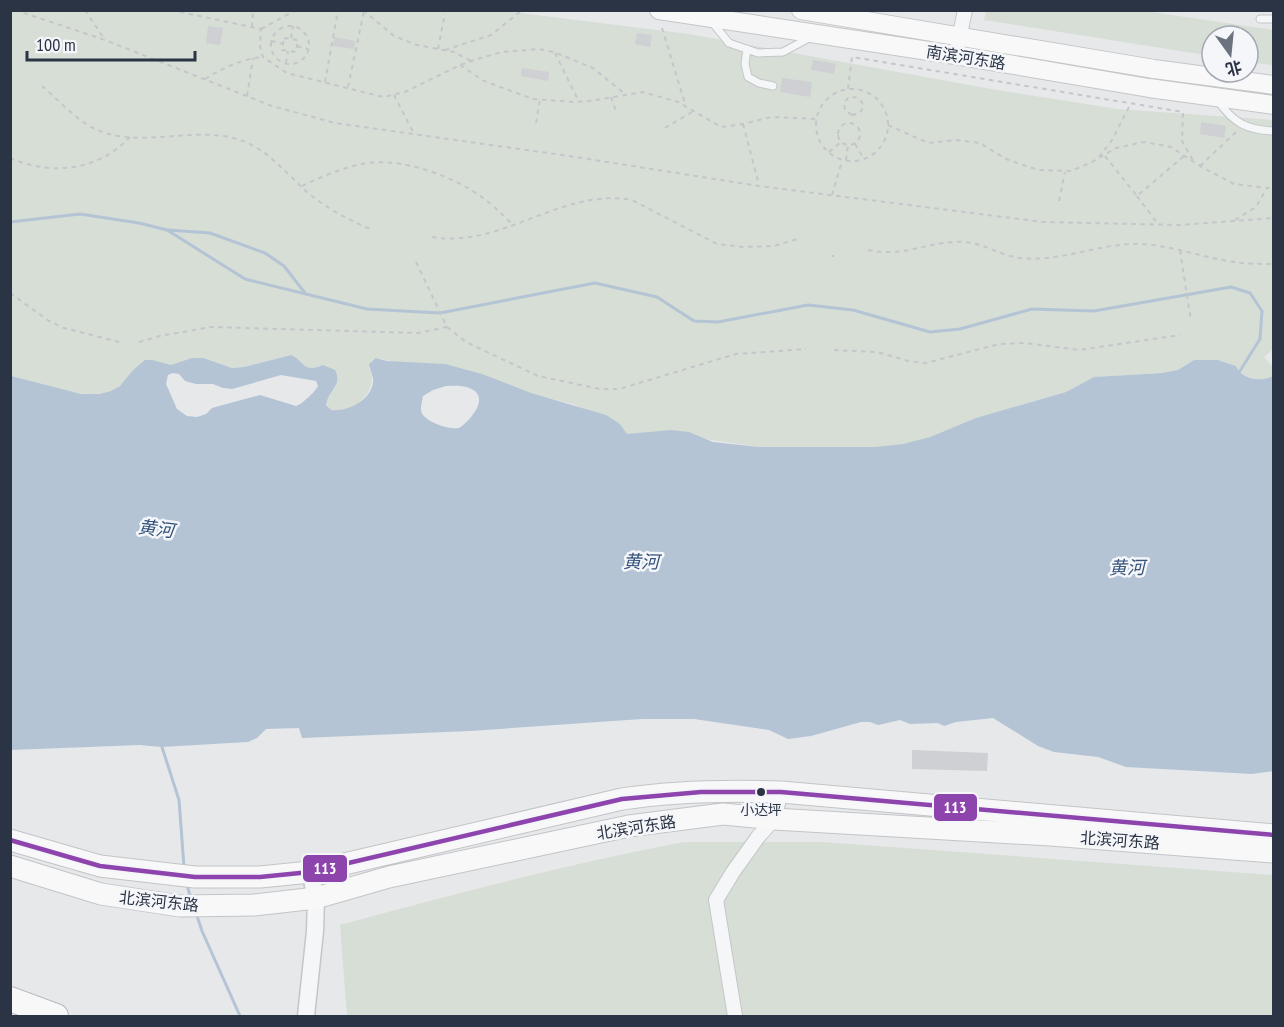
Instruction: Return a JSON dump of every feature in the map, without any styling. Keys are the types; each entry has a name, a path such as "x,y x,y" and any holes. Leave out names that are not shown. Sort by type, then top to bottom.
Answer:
{"highway":[{"path":"10,999 56,1017"}],"main road":[{"name":"南滨河东路","path":"801,10 1154,69 1274,86"},
{"name":"南滨河东路","path":"660,20 709,18 955,55 1149,88 1274,105"},
{"name":"北滨河东路","path":"10,840 100,866 195,877 260,877 310,872 622,799 700,791 781,792 1274,835"},
{"name":"北滨河东路","path":"10,866 101,894 180,906 254,905 316,898 389,877 629,826 723,814 1274,852"}],"street":[{"path":"955,55 965,10"},
{"path":"735,1017 716,900 758,837 774,819 781,792"},
{"path":"306,1017 316,898 310,872"}],"lane":[{"path":"709,18 729,43 758,53 783,52 815,34"},
{"path":"1260,19 1274,19"},
{"path":"747,49 745,64 748,76 759,83 773,86"},
{"path":"1215,97 1229,117 1242,126 1274,131"}],"path":[{"path":"15,10 105,40 272,106 335,123 759,186 1043,222 1158,224 1274,218"},
{"path":"85,10 105,40"},
{"path":"171,10 261,29 296,10"},
{"path":"252,27 253,10"},
{"path":"325,83 338,10"},
{"path":"348,88 364,11 394,36 417,45 454,52 471,61"},
{"path":"444,50 491,35 521,11"},
{"path":"438,49 445,14"},
{"path":"660,20 686,107"},
{"path":"291,39 294,26"},
{"path":"294,26 307,37 308,49 301,60 296,63 286,63 277,59 273,54 271,41 277,31 294,26"},
{"path":"261,29 260,46 263,57"},
{"path":"284,38 298,40 296,52 282,50 283,44 284,38"},
{"path":"271,41 283,44"},
{"path":"297,46 308,49"},
{"path":"205,79 221,69 263,57 287,73 383,97 405,92 471,61 502,52 539,49 554,52 593,68 625,94"},
{"path":"286,63 288,50"},
{"path":"554,52 579,102"},
{"path":"848,89 852,57 1183,112 1182,141 1195,164"},
{"path":"247,96 253,58"},
{"path":"460,65 484,81 533,99 579,102 643,92 678,102 721,127 771,117 817,119"},
{"path":"42,86 90,126 109,134 130,137 206,134 245,141 271,159 324,206 370,229"},
{"path":"848,89 870,94 885,110 888,133 875,154 864,159 844,160 828,152 820,143 816,131 820,108 837,92 848,89"},
{"path":"855,97 856,90"},
{"path":"393,95 413,133"},
{"path":"610,97 616,111"},
{"path":"855,97 860,99 863,108 860,113 852,116 844,110 844,103 848,98 855,97"},
{"path":"536,123 540,99"},
{"path":"1097,159 1112,140 1131,103"},
{"path":"665,128 692,112"},
{"path":"851,123 852,116"},
{"path":"846,123 856,125 861,130 860,138 855,144 848,145 841,142 838,135 840,127 846,123"},
{"path":"743,124 759,186"},
{"path":"888,125 928,143 956,140 980,143 1006,159 1038,170 1071,171 1116,148 1144,142 1171,147 1195,164 1234,184 1267,188 1274,186"},
{"path":"1200,166 1242,126"},
{"path":"10,158 44,168 84,166 118,149 130,137"},
{"path":"828,152 841,142"},
{"path":"855,144 864,159"},
{"path":"832,195 848,145"},
{"path":"1104,154 1158,224"},
{"path":"1137,196 1184,156"},
{"path":"301,186 330,173 365,163 420,168 450,178 483,197 514,226"},
{"path":"1059,201 1065,171"},
{"path":"1233,221 1256,207 1267,188"},
{"path":"432,237 444,239 470,236 514,226 574,202 618,198 632,200 717,244 744,247 774,246 801,238"},
{"path":"868,249 885,253 915,250 947,243 976,243 1019,258 1044,258 1110,245 1143,244 1226,261 1274,264"},
{"path":"1180,250 1191,321"},
{"path":"416,262 447,327 466,342 538,376 600,389 619,389 736,354 806,349"},
{"path":"10,293 49,321 64,328 123,343"},
{"path":"139,342 211,327 418,333 447,327"},
{"path":"834,350 878,352 908,361 926,363 999,344 1026,343 1079,350 1180,335"}],"shaded area":[{"path":"1138,10 1232,24 1200,24 1200,54 984,20 986,11"},
{"path":"10,11 503,11 689,34 991,89 1118,109 1273,120 1273,349 1264,357 1273,367 1273,376 1263,379 1247,377 1236,366 1218,360 1194,360 1178,370 1162,373 1094,377 1066,392 977,418 930,437 903,444 875,447 759,447 705,439 627,434 620,424 573,404 377,358 369,368 372,377 371,385 362,400 346,410 337,411 328,409 326,401 337,385 315,369 307,368 291,355 244,367 167,365 133,370 119,386 102,393 76,393 34,383 10,376"},
{"path":"1260,28 1273,30 1273,65 1260,63"},
{"path":"684,842 822,842 1273,875 1273,1016 347,1016 340,925 511,880"}],"water":[{"name":"黄河","path":"291,355 305,366 312,368 323,365 335,370 336,385 326,405 331,410 337,410 357,404 367,395 373,381 369,364 376,358 387,361 445,364 606,415 620,424 627,434 671,430 689,432 713,442 759,447 875,447 903,444 930,437 976,418 1066,392 1094,377 1162,373 1178,370 1194,360 1218,360 1236,366 1247,377 1263,379 1273,376 1273,771 1252,774 1126,767 1098,757 1054,752 1038,746 993,718 956,722 944,726 938,723 910,724 900,720 878,725 861,722 811,736 788,739 769,730 694,719 642,719 470,731 302,738 299,728 266,729 257,738 248,742 161,747 140,745 11,750 11,376 81,394 99,394 120,386 145,360 171,365 192,358 203,358 232,368","holes":["179,374 185,381 196,384 213,384 232,389 281,375 316,381 318,386 308,398 296,406 260,395 212,408 206,414 197,417 187,416 177,409 166,384 168,375","446,386 466,387 476,392 479,397 477,408 459,428 450,428 435,423 422,413 423,396"]}],"building":[{"path":"208,26 223,28 220,45 206,43"},
{"path":"637,33 652,35 650,47 635,44"},
{"path":"334,37 355,41 354,49 333,46"},
{"path":"813,60 836,64 834,74 811,70"},
{"path":"522,68 549,72 548,81 521,76"},
{"path":"782,78 812,82 810,97 780,92"},
{"path":"1201,122 1226,126 1224,138 1200,134"},
{"path":"912,750 988,753 987,771 912,769"}],"waterway":[{"path":"10,222 80,214 139,223 167,230 245,279 367,309 440,313 595,283 657,297 694,321 718,322 808,305 853,310 930,332 960,329 1032,309 1094,311 1231,287 1250,293 1262,311 1260,339 1238,374"},
{"path":"168,230 210,233 265,253 284,266 305,293"},
{"path":"161,744 179,800 184,867"},
{"path":"187,885 191,899"},
{"path":"196,913 240,1016"}],"transit line":[{"name":"113","path":"10,840 100,866 195,877 260,877 310,872 622,799 701,792 781,792 1274,835"}],"place":[{"name":"小达坪","path":"761,792"}]}
